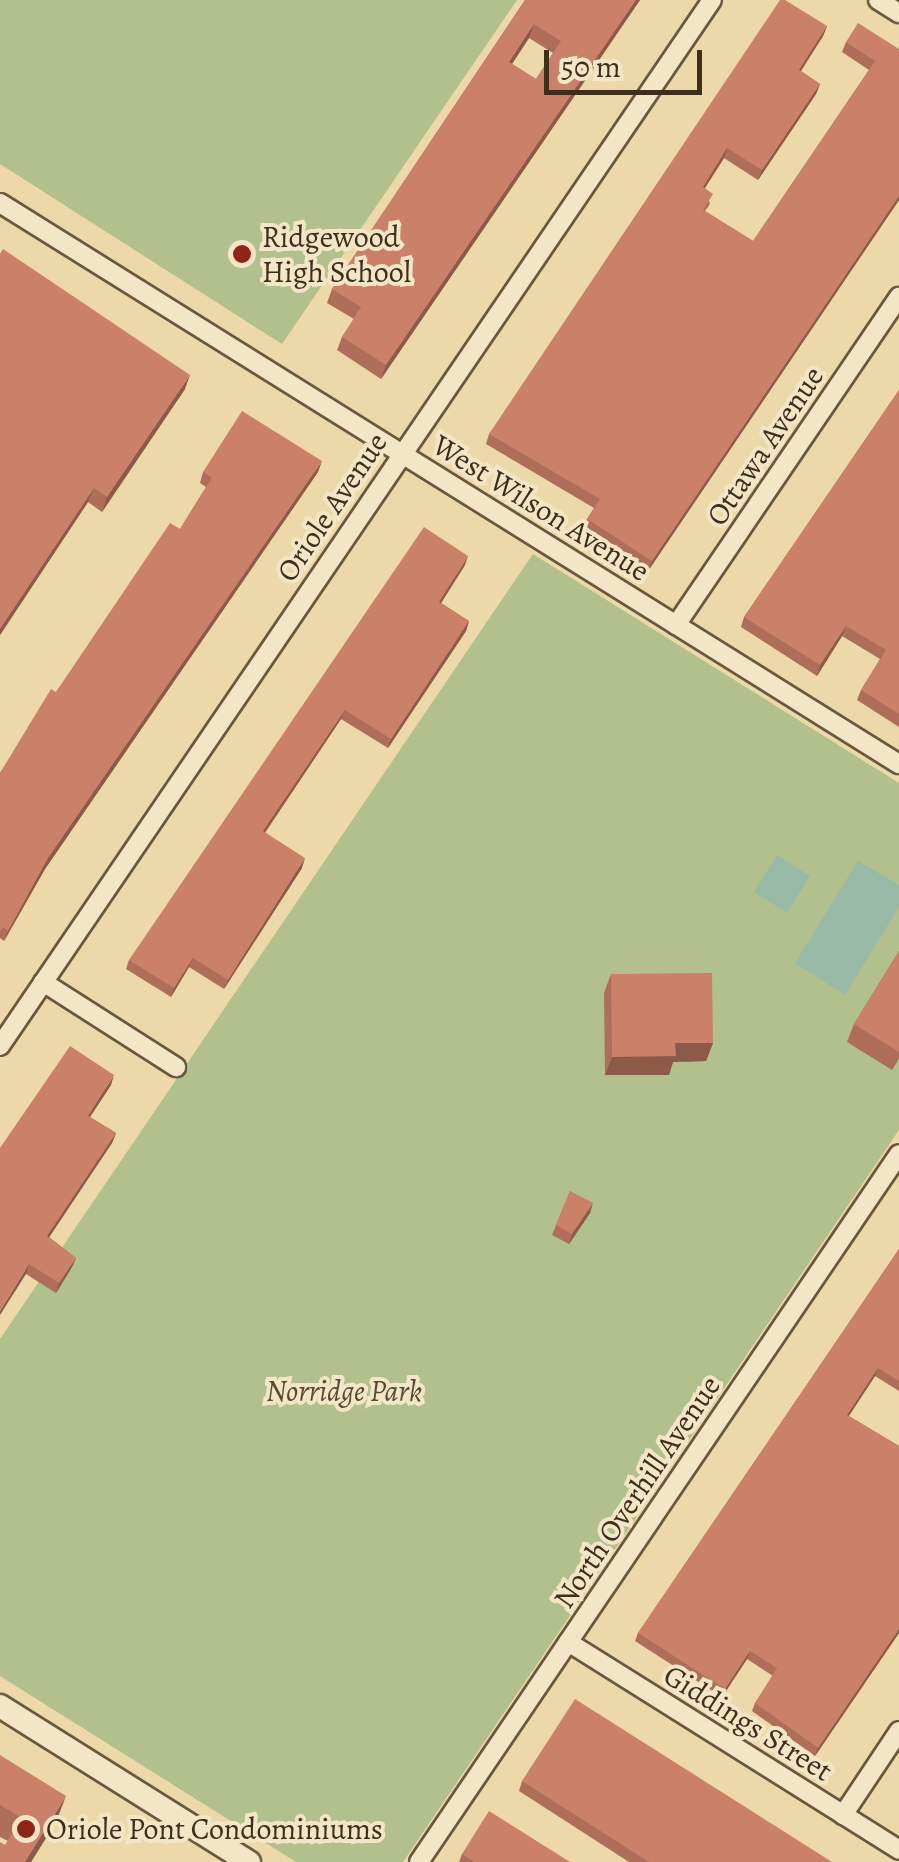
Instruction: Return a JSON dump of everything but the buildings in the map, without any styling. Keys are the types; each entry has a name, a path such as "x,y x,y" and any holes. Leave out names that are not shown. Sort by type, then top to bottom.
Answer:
{"main road":[{"path":"0,1706 248,1862"}],"street":[{"name":"Oriole Avenue","path":"0,1046 712,0"},
{"path":"878,0 899,13"},
{"name":"West Wilson Avenue","path":"0,202 899,764"},
{"name":"Ottawa Avenue","path":"676,625 899,297"},
{"path":"44,982 176,1067"},
{"name":"North Overhill Avenue","path":"420,1862 899,1154"},
{"name":"Giddings Street","path":"568,1642 899,1850"},
{"path":"843,1814 899,1732"}],"green space":[{"name":"Ridgewood High School","path":"0,0 517,0 282,344 0,164"},
{"name":"Norridge Park","path":"533,554 899,783 899,1130 403,1862 296,1862 0,1676 0,1339"}],"shaded area":[{"path":"777,855 810,876 787,913 754,892"},
{"path":"858,861 899,885 899,907 845,995 795,963"}],"place":[{"name":"Ridgewood High School","path":"242,254"},
{"name":"Oriole Pont Condominiums","path":"26,1829"}]}
